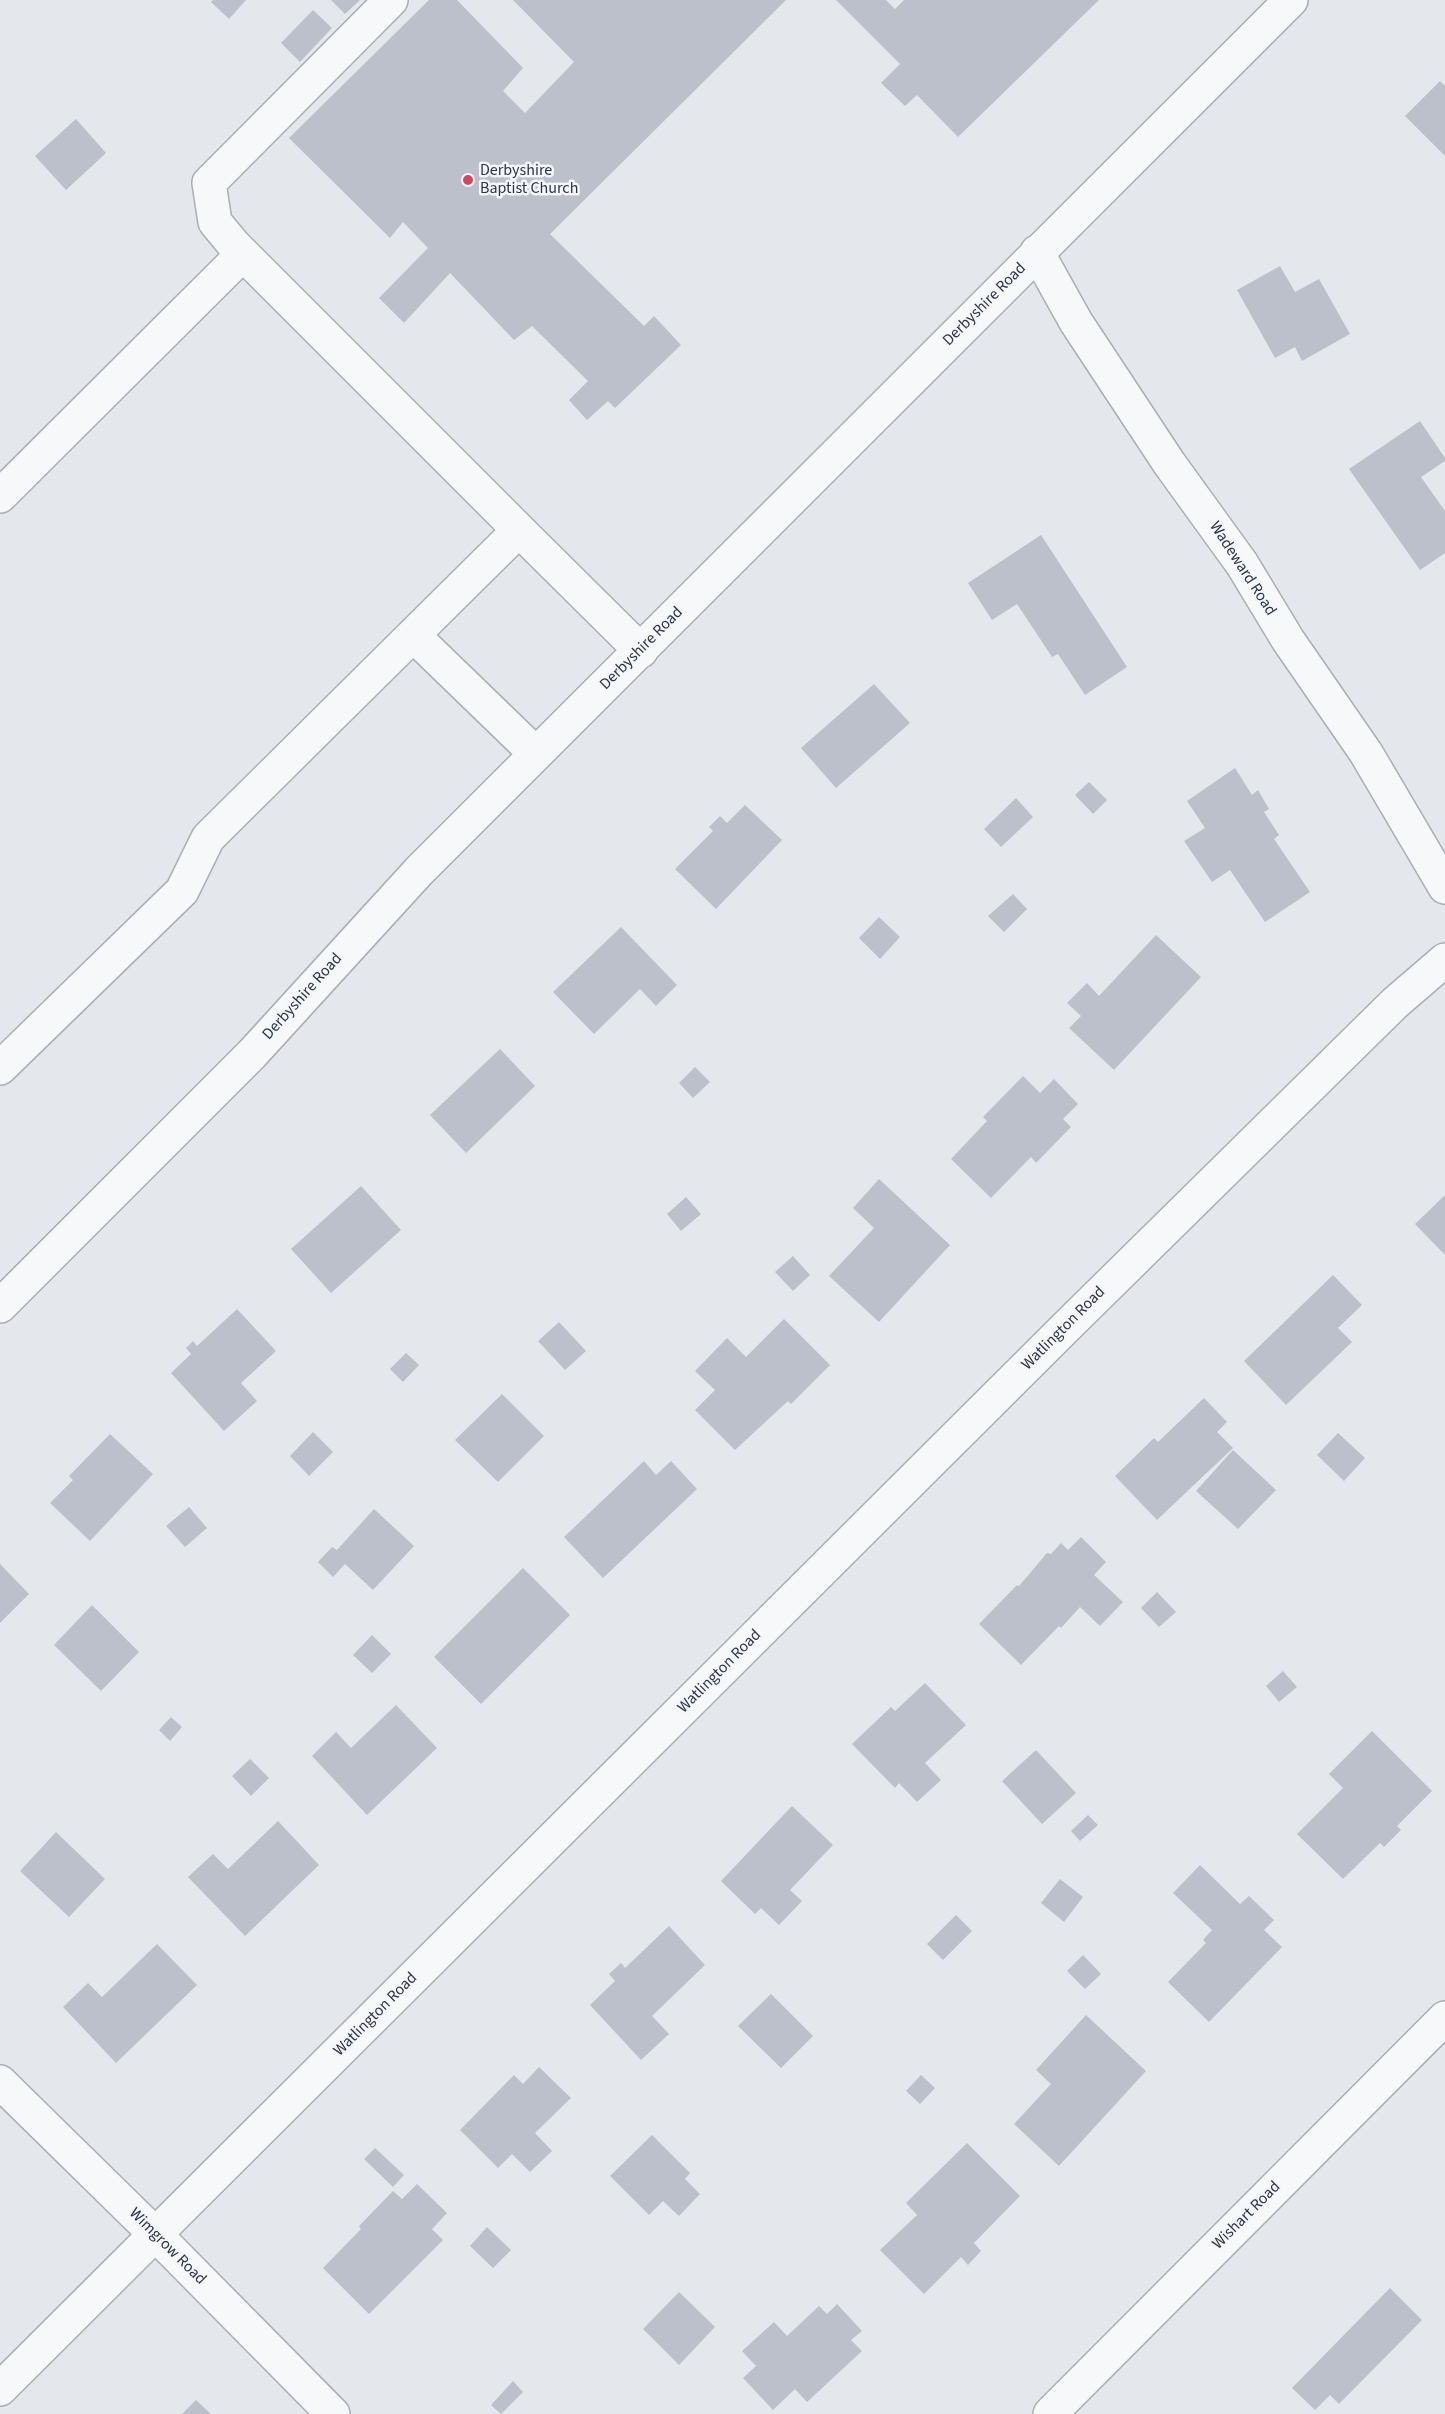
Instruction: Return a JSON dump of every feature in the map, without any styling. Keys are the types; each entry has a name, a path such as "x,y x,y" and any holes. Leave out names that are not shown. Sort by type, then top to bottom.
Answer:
{"street":[{"path":"391,0 209,183 215,222 243,254 641,651"},
{"name":"Derbyshire Road","path":"0,1305 252,1053 419,871 1291,0"},
{"name":"Wadeward Road","path":"1037,252 1076,322 1170,463 1242,564 1288,640 1366,753 1445,886"},
{"path":"0,496 243,254"},
{"path":"0,1068 182,891 208,838 519,530"},
{"path":"413,635 536,754"},
{"name":"Watlington Road","path":"0,2389 1064,1329 1386,1011 1445,960"},
{"name":"Wishart Road","path":"1050,2414 1445,2018"},
{"name":"Wimgrow Road","path":"0,2082 333,2414"}],"building":[{"path":"213,0 246,0 229,19 211,2"},
{"path":"331,0 360,0 345,14"},
{"name":"Derbyshire Baptist Church","path":"429,0 457,0 523,68 503,91 525,113 574,62 513,0 786,0 550,234 644,326 654,316 681,345 615,408 608,401 587,420 569,400 588,381 532,326 514,340 450,273 404,323 379,298 428,248 403,222 390,238 289,138"},
{"path":"836,0 886,0 895,9 904,0 1099,0 958,137 917,95 905,106 881,83 900,64"},
{"path":"313,10 332,28 300,62 281,43"},
{"path":"1440,81 1445,86 1445,156 1405,116"},
{"path":"76,119 106,153 66,190 35,156"},
{"path":"1280,266 1295,292 1319,279 1350,334 1302,361 1295,347 1275,358 1237,290"},
{"path":"1420,421 1445,458 1445,461 1421,477 1445,511 1445,553 1420,570 1349,469"},
{"path":"1041,535 1127,667 1085,695 1058,654 1052,657 1017,604 992,620 968,583"},
{"path":"874,684 910,723 836,788 801,748"},
{"path":"1235,768 1252,795 1258,790 1269,809 1264,812 1279,835 1274,839 1310,892 1265,922 1230,870 1212,882 1184,841 1205,828 1187,801"},
{"path":"1089,782 1107,800 1093,814 1075,795"},
{"path":"1016,798 1033,817 1001,847 984,829"},
{"path":"745,805 782,840 716,909 675,869 713,831 709,827 720,816 727,823"},
{"path":"1013,894 1027,909 1004,932 988,916"},
{"path":"879,917 900,937 880,959 859,938"},
{"path":"621,927 677,985 656,1006 640,989 594,1034 553,992"},
{"path":"1156,935 1201,977 1114,1070 1069,1028 1081,1016 1067,1003 1087,983 1099,996"},
{"path":"500,1049 535,1086 466,1153 430,1115"},
{"path":"695,1067 710,1082 693,1098 679,1083"},
{"path":"1023,1076 1040,1093 1054,1079 1078,1104 1063,1119 1071,1127 1036,1163 1031,1157 991,1198 951,1159 987,1121 983,1117"},
{"path":"879,1179 950,1245 879,1322 829,1276 874,1228 853,1208"},
{"path":"361,1186 401,1230 331,1293 291,1249"},
{"path":"1445,1195 1445,1255 1415,1224"},
{"path":"686,1197 701,1214 681,1231 667,1214"},
{"path":"793,1256 810,1275 793,1291 775,1272"},
{"path":"1333,1275 1362,1305 1338,1328 1352,1342 1286,1405 1244,1361"},
{"path":"237,1309 276,1351 241,1383 257,1401 224,1431 171,1373 191,1354 186,1348 193,1341 197,1346"},
{"path":"784,1319 830,1365 791,1404 788,1401 735,1450 695,1410 715,1390 695,1371 727,1338 746,1357"},
{"path":"559,1322 586,1351 565,1370 538,1341"},
{"path":"406,1353 419,1365 403,1382 390,1369"},
{"path":"502,1394 544,1436 498,1482 455,1440"},
{"path":"1204,1398 1227,1422 1217,1432 1233,1448 1157,1520 1115,1476 1154,1438 1158,1442"},
{"path":"313,1432 333,1452 309,1476 290,1456"},
{"path":"1338,1433 1365,1458 1344,1481 1317,1455"},
{"path":"110,1434 153,1474 90,1541 50,1503 73,1480 69,1476"},
{"path":"1233,1450 1276,1490 1238,1529 1196,1491"},
{"path":"644,1461 656,1475 671,1461 697,1489 603,1578 564,1537"},
{"path":"189,1507 207,1528 185,1547 166,1526"},
{"path":"374,1509 414,1546 373,1590 345,1564 333,1577 318,1562 332,1547 337,1550"},
{"path":"1081,1537 1106,1562 1094,1575 1123,1602 1100,1626 1080,1607 1021,1665 979,1624 1017,1585 1019,1586 1047,1553 1051,1554 1061,1543 1068,1550"},
{"path":"0,1564 29,1594 0,1623"},
{"path":"523,1568 570,1615 481,1704 434,1657"},
{"path":"1157,1592 1176,1612 1159,1627 1141,1608"},
{"path":"92,1605 139,1652 101,1691 54,1645"},
{"path":"372,1635 391,1654 372,1673 353,1655"},
{"path":"1283,1671 1297,1687 1279,1702 1266,1686"},
{"path":"925,1683 966,1725 925,1763 941,1780 917,1802 899,1783 895,1788 852,1744 891,1707 895,1711"},
{"path":"396,1705 437,1748 367,1815 312,1756 336,1732 351,1748"},
{"path":"171,1717 182,1727 170,1741 159,1730"},
{"path":"1372,1731 1432,1791 1397,1826 1401,1830 1384,1847 1380,1843 1343,1879 1297,1834 1343,1788 1329,1774"},
{"path":"1036,1750 1076,1793 1042,1824 1002,1781"},
{"path":"250,1759 269,1778 251,1796 232,1776"},
{"path":"792,1806 833,1845 790,1890 802,1901 779,1925 761,1908 755,1914 721,1881"},
{"path":"1088,1815 1098,1825 1080,1841 1071,1831"},
{"path":"278,1821 319,1865 245,1936 188,1877 213,1854 228,1869"},
{"path":"56,1832 105,1879 69,1917 20,1871"},
{"path":"1200,1865 1240,1904 1249,1896 1274,1920 1264,1930 1282,1947 1209,2022 1168,1982 1206,1943 1203,1940 1212,1930 1173,1893"},
{"path":"1060,1879 1083,1897 1064,1922 1041,1903"},
{"path":"956,1915 972,1931 943,1960 927,1944"},
{"path":"669,1926 705,1965 652,2016 669,2034 641,2060 590,2005 615,1981 609,1974 621,1963 625,1968"},
{"path":"157,1944 197,1985 116,2063 63,2007 88,1983 102,1997"},
{"path":"1083,1955 1101,1974 1085,1989 1067,1971"},
{"path":"771,1994 813,2036 781,2068 738,2026"},
{"path":"1086,2015 1146,2071 1059,2166 1014,2124 1051,2084 1036,2070"},
{"path":"539,2067 571,2098 535,2133 552,2151 530,2172 512,2154 498,2168 460,2130 514,2075 523,2084"},
{"path":"921,2075 935,2088 920,2104 906,2091"},
{"path":"652,2135 690,2173 685,2179 700,2194 679,2216 663,2201 649,2215 610,2176"},
{"path":"967,2143 1020,2196 974,2243 981,2251 968,2265 961,2257 924,2294 880,2250 917,2215 906,2203"},
{"path":"375,2148 404,2175 393,2187 364,2159"},
{"path":"417,2184 447,2213 432,2229 443,2240 369,2314 323,2268 361,2229 359,2226 393,2191 402,2199"},
{"path":"487,2227 511,2250 493,2268 470,2246"},
{"path":"1390,2288 1422,2320 1339,2404 1330,2395 1315,2410 1292,2388"},
{"path":"679,2292 715,2327 679,2365 643,2329"},
{"path":"837,2304 862,2331 851,2340 862,2351 807,2402 795,2389 773,2410 743,2378 756,2366 742,2351 774,2322 787,2336 819,2306 827,2314"},
{"path":"513,2381 523,2392 501,2414 491,2405"},
{"path":"196,2400 211,2414 182,2414"}],"place":[{"name":"Derbyshire Baptist Church","path":"468,180"}]}
